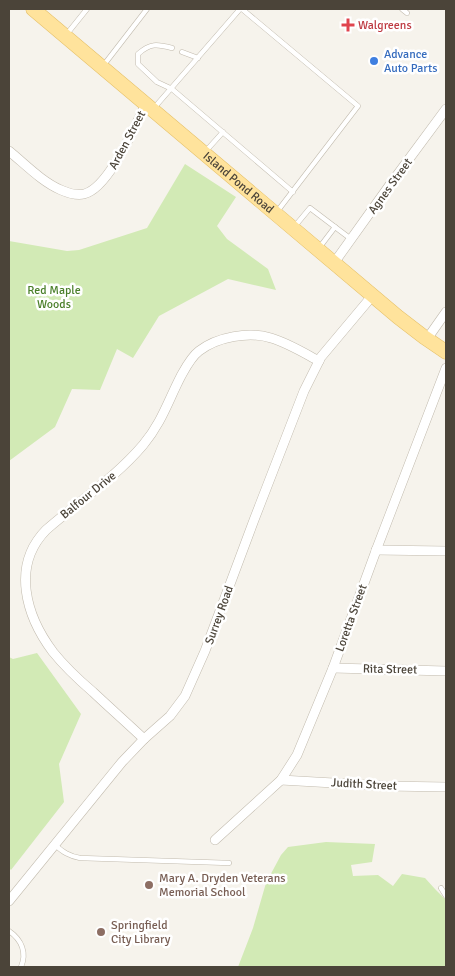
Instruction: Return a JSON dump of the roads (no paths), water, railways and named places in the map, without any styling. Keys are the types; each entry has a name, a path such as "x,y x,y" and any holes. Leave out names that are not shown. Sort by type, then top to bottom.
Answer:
{"main road":[{"name":"Island Pond Road","path":"40,11 65,36 275,214 398,317 446,352"}],"street":[{"name":"Arden Street","path":"9,151 58,189 71,194 84,194 102,182 113,168 149,107"},
{"name":"Agnes Street","path":"334,263 446,109"},
{"name":"Surrey Road","path":"9,901 122,762 170,716 185,696 206,651 250,530 304,391 319,361 372,295"},
{"path":"427,339 446,312"},
{"name":"Balfour Drive","path":"144,739 74,675 47,642 30,608 26,593 26,571 33,547 46,530 113,475 142,445 162,416 185,368 193,357 204,348 232,337 262,336 281,342 319,361"},
{"name":"Loretta Street","path":"215,840 281,780 302,745 446,368"},
{"path":"376,550 446,551"},
{"name":"Rita Street","path":"333,668 446,671"},
{"name":"Judith Street","path":"281,780 386,786 446,787"}],"lane":[{"path":"65,36 87,9"},
{"path":"102,67 147,9"},
{"path":"149,107 172,89 241,9 358,106 275,214"},
{"path":"402,9 407,13"},
{"path":"172,48 157,44 145,48 138,54 138,64 157,82 172,89 293,192"},
{"path":"182,52 198,58"},
{"path":"204,153 223,132"},
{"path":"293,229 310,208 351,239"},
{"path":"318,249 335,227"},
{"path":"54,844 69,856 80,858 229,863"},
{"path":"441,888 446,896"},
{"path":"9,931 15,935 22,945 24,957 21,967"}],"place":[{"name":"Walgreens","path":"348,25"},
{"name":"Advance Auto Parts","path":"374,61"},
{"name":"Mary A. Dryden Veterans Memorial School","path":"149,885"},
{"name":"Springfield City Library","path":"101,932"}],"park label":[{"name":"Red Maple Woods","path":"54,297"}]}
